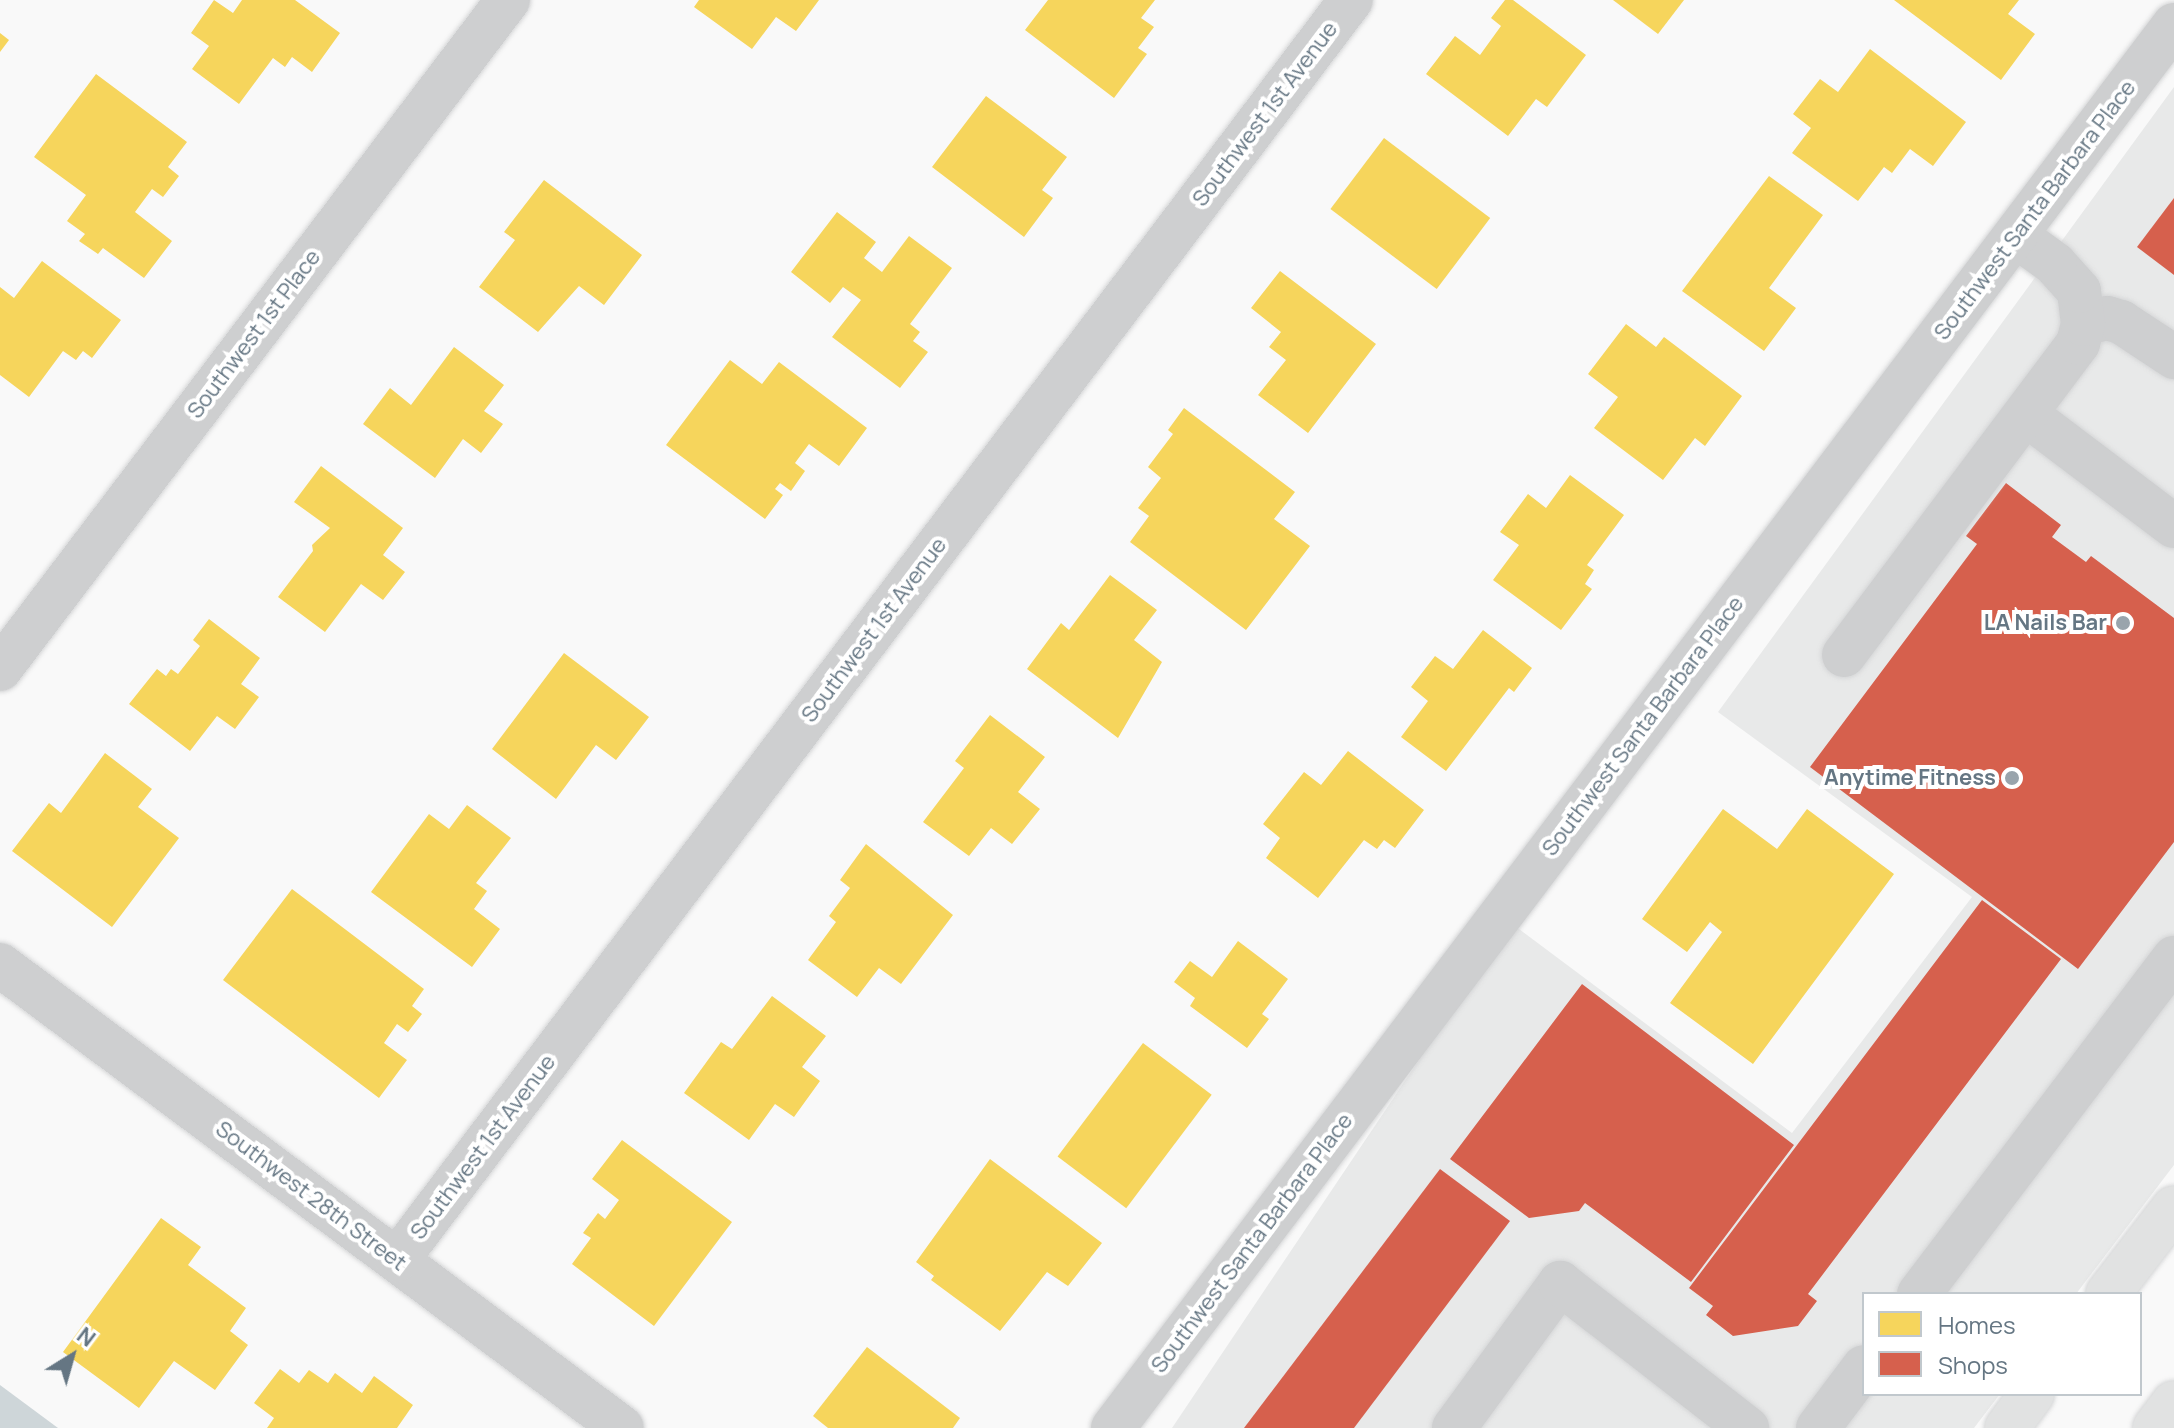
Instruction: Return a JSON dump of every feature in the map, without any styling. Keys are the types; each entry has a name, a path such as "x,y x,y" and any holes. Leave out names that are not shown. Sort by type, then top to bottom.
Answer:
{"main road":[{"path":"2110,1292 2174,1208"},
{"path":"2007,1428 2031,1396"},
{"path":"2155,1428 2174,1403"}],"street":[{"name":"Southwest 1st Place","path":"0,669 508,0"},
{"name":"Southwest 1st Avenue","path":"397,1260 1351,0"},
{"name":"Southwest Santa Barbara Place","path":"1113,1428 2174,25"},
{"path":"1844,655 2078,343 2083,324 2079,291 2055,264 2016,236"},
{"path":"2083,324 2107,318 2121,322 2174,357"},
{"path":"2027,415 2174,526"},
{"path":"1921,1292 2174,958"},
{"name":"Southwest 28th Street","path":"0,965 622,1428"},
{"path":"1454,1428 1560,1283 1747,1428"},
{"path":"1818,1428 1862,1370"}],"shaded area":[{"path":"2174,87 2174,1165 2078,1292 1862,1292 1862,1396 1998,1396 1974,1428 1172,1428 1511,923 1792,1133 1972,897 1718,712"},
{"path":"0,1385 58,1428 0,1428"}],"building: Homes":[{"path":"214,0 233,13 242,0 295,0 340,33 312,72 292,57 285,67 273,58 239,104 192,69 209,46 191,33"},
{"path":"699,0 819,0 796,31 776,17 752,49 694,7"},
{"path":"1048,0 1155,0 1141,18 1154,27 1138,48 1147,54 1114,98 1025,30"},
{"path":"1505,0 1513,0 1586,55 1547,107 1536,99 1508,136 1426,74 1455,36 1480,55 1501,26 1491,18"},
{"path":"1613,0 1684,0 1658,34"},
{"path":"1894,0 2019,0 2008,14 2035,34 2001,80"},
{"path":"0,33 9,40 0,52"},
{"path":"1870,49 1966,122 1933,166 1910,149 1892,173 1884,167 1858,201 1792,153 1811,128 1793,114 1820,79 1838,92"},
{"path":"96,74 187,142 168,167 179,176 163,197 152,189 135,212 172,241 144,278 103,248 98,254 79,241 85,234 67,221 86,195 34,157"},
{"path":"986,96 1067,157 1042,190 1053,198 1024,237 932,167"},
{"path":"1384,138 1490,218 1437,289 1330,209"},
{"path":"1769,176 1823,215 1769,288 1796,308 1764,351 1682,291"},
{"path":"544,180 642,255 604,305 579,286 538,332 479,287 515,240 504,232"},
{"path":"837,212 876,242 864,258 882,272 909,236 952,268 910,324 920,332 913,341 928,352 900,388 832,337 861,300 843,287 830,303 791,272"},
{"path":"42,261 121,320 92,358 83,351 76,360 63,351 29,397 0,375 0,287 14,298"},
{"path":"1280,271 1376,344 1308,433 1258,395 1286,360 1269,347 1281,332 1251,308"},
{"path":"1626,324 1656,347 1664,337 1742,396 1705,446 1695,438 1663,480 1594,428 1618,397 1588,374"},
{"path":"454,347 504,385 484,411 503,424 481,453 463,439 435,478 363,424 390,388 411,405"},
{"path":"730,360 762,384 779,362 867,428 839,466 809,444 795,463 805,471 791,491 780,483 775,489 783,495 765,519 666,445"},
{"path":"1184,408 1295,492 1274,519 1310,546 1246,630 1130,542 1149,516 1138,508 1161,478 1148,467 1173,434 1168,430"},
{"path":"321,466 403,528 383,555 405,572 383,600 361,584 325,632 278,597 313,551 312,545 330,528 294,502"},
{"path":"1570,475 1624,515 1587,565 1594,570 1585,584 1592,589 1561,630 1493,580 1519,545 1500,532 1528,494 1546,508"},
{"path":"1110,575 1157,610 1134,640 1162,662 1118,738 1027,669 1061,623 1069,630"},
{"path":"209,619 260,658 241,684 259,697 235,729 217,716 190,751 129,704 157,669 166,676 171,669 178,674 200,646 193,640"},
{"path":"1483,630 1532,668 1514,692 1509,688 1446,771 1401,737 1428,701 1411,687 1435,656 1453,669"},
{"path":"564,653 649,717 616,760 596,745 556,799 492,749"},
{"path":"990,715 1045,757 1018,792 1040,809 1012,844 991,828 969,856 923,822 964,768 955,761"},
{"path":"1348,751 1424,810 1395,848 1384,840 1377,849 1364,840 1318,898 1266,858 1280,838 1263,824 1304,772 1321,785"},
{"path":"105,753 152,789 138,807 179,838 112,927 12,851 49,803 61,813"},
{"path":"467,805 511,838 476,883 487,891 474,909 500,929 472,967 371,892 429,814 449,829"},
{"path":"1723,809 1777,849 1807,809 1894,874 1753,1064 1670,1003 1722,932 1710,922 1687,952 1642,919"},
{"path":"866,844 953,915 901,984 879,968 857,997 808,960 836,922 829,916 850,888 840,880"},
{"path":"292,889 424,989 412,1006 422,1014 408,1032 397,1024 384,1043 407,1060 379,1098 223,980"},
{"path":"1238,941 1288,979 1262,1014 1269,1019 1247,1048 1190,1006 1195,998 1174,982 1190,961 1212,977"},
{"path":"772,996 826,1036 802,1067 820,1081 794,1117 775,1104 749,1140 684,1093 721,1042 732,1049"},
{"path":"1143,1043 1212,1095 1126,1208 1058,1156"},
{"path":"622,1140 732,1222 654,1326 572,1264 591,1238 583,1233 598,1213 605,1219 619,1200 592,1179"},
{"path":"990,1159 1102,1243 1068,1286 1047,1272 1000,1331 931,1280 934,1276 916,1262"},
{"path":"161,1218 201,1247 188,1265 246,1308 230,1331 248,1345 215,1390 174,1361 139,1408 63,1352"},
{"path":"867,1347 960,1418 953,1428 828,1428 813,1416"},
{"path":"280,1369 299,1383 309,1370 328,1383 335,1373 362,1393 374,1376 413,1405 397,1428 267,1428 274,1418 254,1403"}],"building: Shops":[{"path":"2174,198 2174,275 2137,247"},
{"path":"2006,483 2061,525 2052,537 2086,562 2091,556 2174,618 2174,842 2078,969 1810,767 1977,544 1966,536"},
{"path":"1982,900 2061,959 1808,1294 1817,1301 1798,1326 1733,1336 1706,1315 1713,1306 1689,1288"},
{"path":"1582,984 1794,1145 1691,1282 1585,1203 1579,1211 1529,1218 1450,1159"},
{"path":"1440,1169 1510,1221 1354,1428 1244,1428"}],"place":[{"name":"LA Nails Bar","path":"2123,623"},
{"name":"Anytime Fitness","path":"2012,778"}]}
